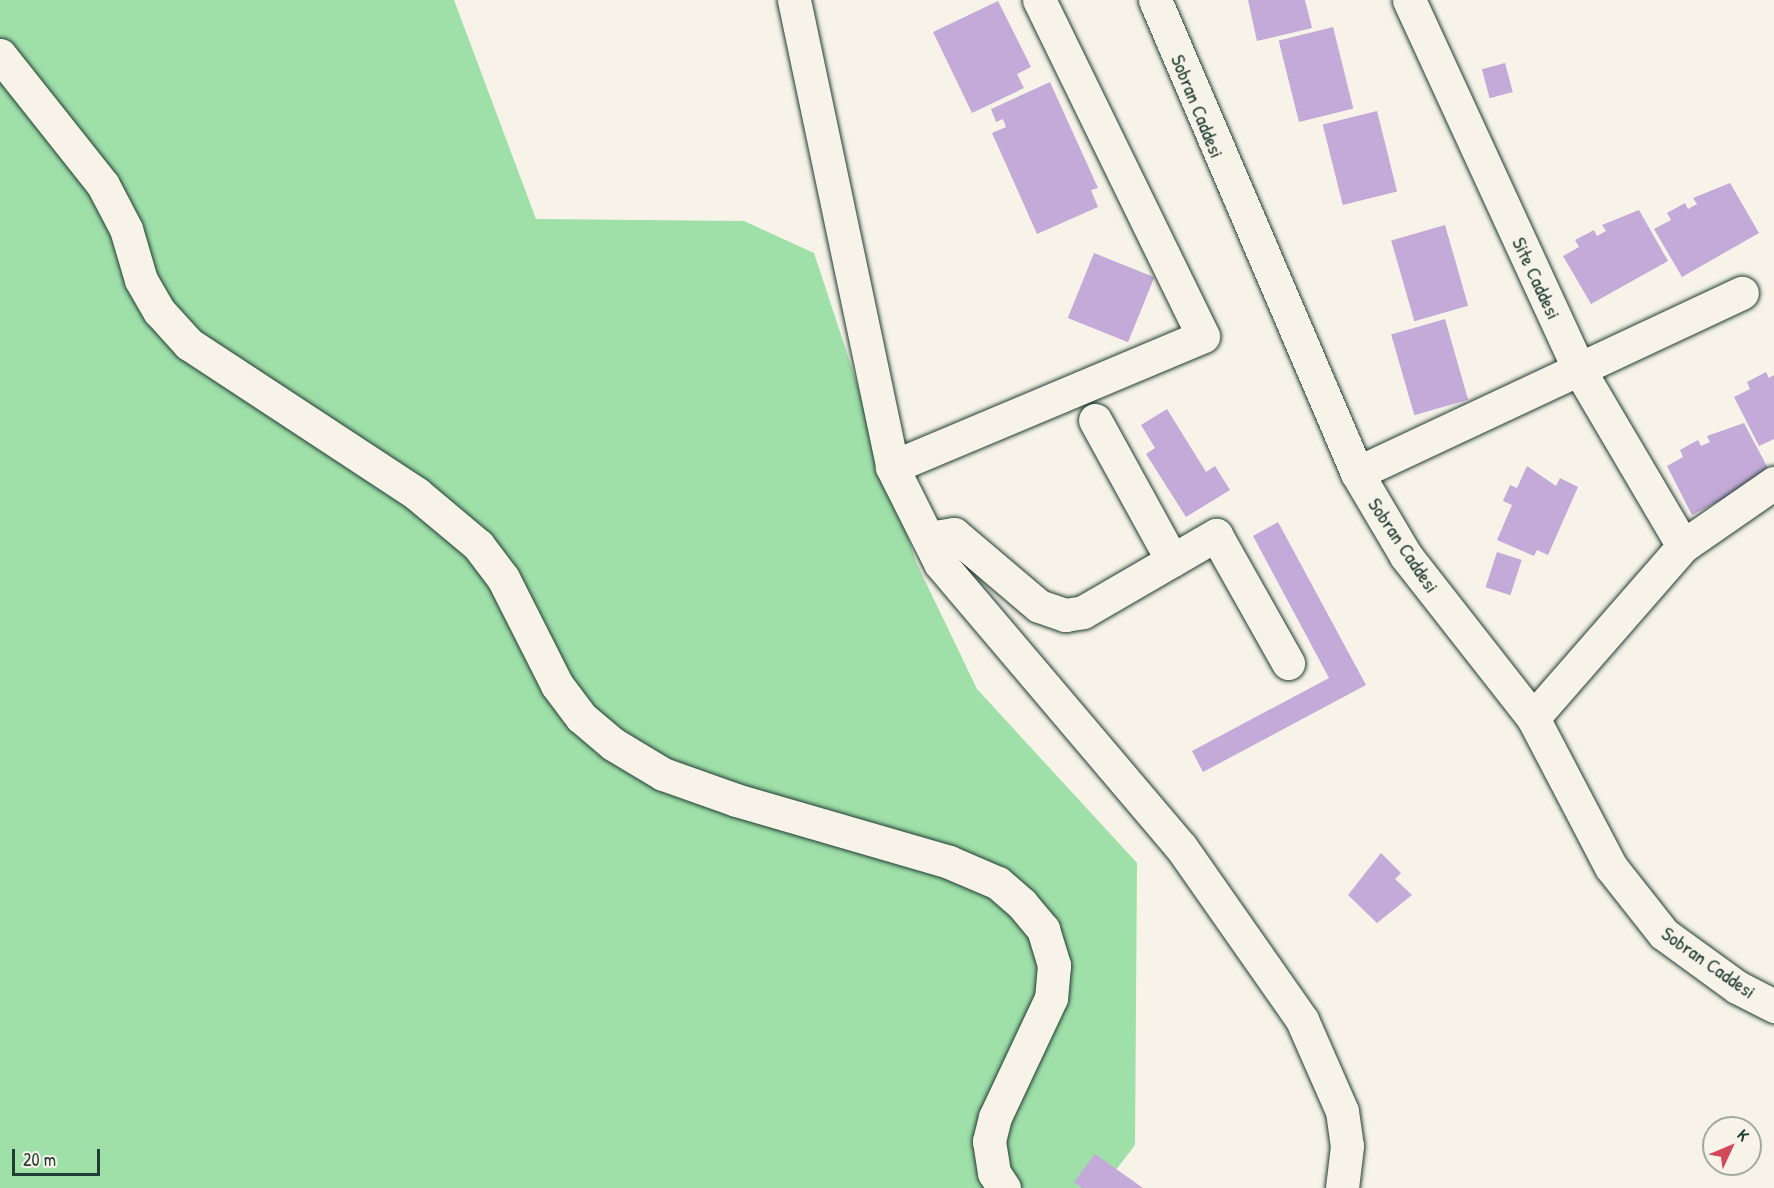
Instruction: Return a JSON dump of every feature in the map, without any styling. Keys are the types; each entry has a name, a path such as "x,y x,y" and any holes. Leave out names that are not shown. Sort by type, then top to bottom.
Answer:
{"street":[{"path":"794,0 892,466 940,562 1181,848 1302,1020 1342,1111 1347,1146 1342,1188"},
{"path":"892,466 1203,336 1039,0"},
{"name":"Sobran Caddesi","path":"1155,0 1357,473 1406,556 1533,718 1611,867 1664,934 1737,987 1774,1006"},
{"name":"Site Caddesi","path":"1409,0 1577,366 1683,546"},
{"path":"0,55 103,184 126,229 141,280 181,336 417,494 477,545 503,579 558,686 581,717 614,744 663,774 736,800 949,862 998,884 1022,904 1043,929 1054,964 1051,998 995,1117 989,1141 994,1173 1004,1188"},
{"path":"1357,473 1577,366 1742,293"},
{"path":"1095,420 1172,560"},
{"path":"1533,718 1683,546 1774,483"},
{"path":"928,538 954,534 1039,606 1065,615 1083,612 1216,535 1288,663"}],"green space":[{"path":"0,0 454,0 536,219 744,221 814,253 916,562 977,689 1137,863 1135,1145 1102,1188 0,1188"}],"building":[{"path":"1248,0 1305,0 1312,28 1257,41"},
{"path":"998,1 1031,67 1017,74 1024,88 972,113 933,32"},
{"path":"1333,27 1353,109 1299,122 1279,41"},
{"path":"1505,63 1513,92 1490,98 1482,69"},
{"path":"1050,82 1098,188 1091,190 1098,207 1037,234 992,133 1006,127 1003,119 996,122 991,109"},
{"path":"1377,111 1397,192 1343,205 1323,125"},
{"path":"1730,183 1759,233 1682,277 1654,229 1671,220 1667,213 1685,203 1688,209 1697,204 1693,198"},
{"path":"1639,210 1668,261 1591,304 1563,256 1579,247 1575,240 1594,230 1597,236 1606,231 1602,225"},
{"path":"1445,225 1468,306 1414,321 1391,240"},
{"path":"1094,253 1154,277 1128,342 1068,318"},
{"path":"1445,319 1468,400 1414,415 1391,334"},
{"path":"1766,372 1769,378 1774,375 1774,439 1759,446 1734,397 1750,389 1747,382"},
{"path":"1167,409 1206,472 1215,466 1230,490 1186,517 1146,454 1155,448 1141,425"},
{"path":"1744,423 1771,474 1692,515 1667,466 1683,457 1680,450 1698,440 1701,446 1710,442 1707,436"},
{"path":"1527,466 1556,486 1560,478 1578,487 1548,555 1537,550 1534,556 1497,540 1512,505 1503,501 1510,485 1517,488"},
{"path":"1278,522 1366,685 1203,772 1192,751 1329,678 1253,536"},
{"path":"1497,552 1522,560 1510,595 1486,587"},
{"path":"1381,853 1401,873 1395,879 1412,895 1377,923 1348,895"},
{"path":"1095,1154 1143,1188 1082,1188 1074,1182"}]}
